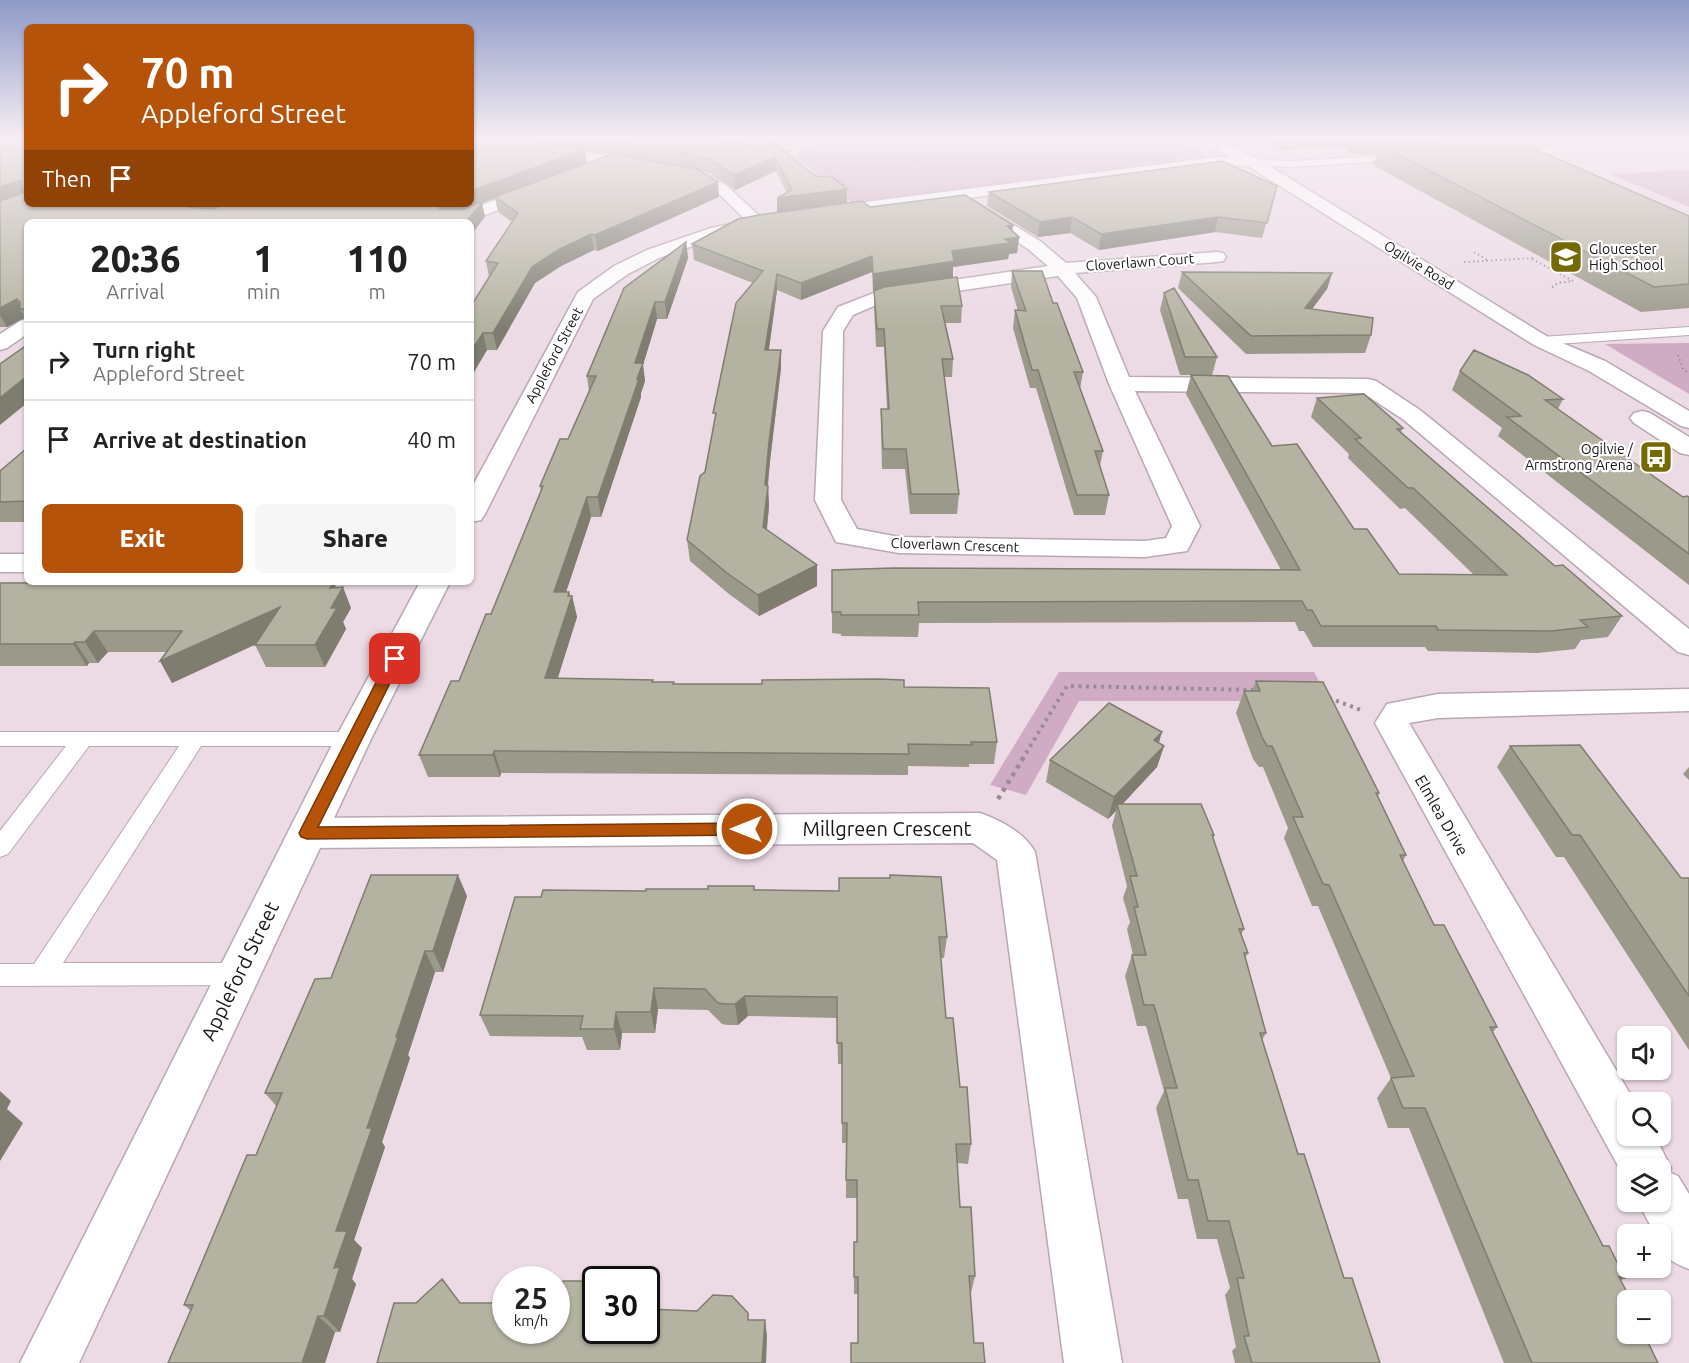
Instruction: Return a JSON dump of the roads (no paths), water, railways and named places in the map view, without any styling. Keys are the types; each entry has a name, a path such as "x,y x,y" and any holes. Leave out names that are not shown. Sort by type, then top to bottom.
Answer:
{"street":[{"path":"460,219 506,202"},
{"name":"Appleford Street","path":"474,508 585,296 621,270 653,254 717,232 769,221 741,202"},
{"path":"809,214 909,202"},
{"name":"Cloverlawn Crescent","path":"973,202 1034,245 1062,269 1086,297 1120,384 1185,526 1177,544 1145,549 899,545 846,536 828,500 832,331 845,311 879,297 1062,269"},
{"name":"Ogilvie Road","path":"1317,202 1541,341 1597,366 1689,421"},
{"name":"Cloverlawn Court","path":"1062,269 1217,257"},
{"path":"0,344 24,327"},
{"name":"Ogilvie Road","path":"1541,341 1566,369 1689,448"},
{"path":"1120,384 1368,386 1412,415 1689,645"},
{"path":"0,563 24,562"},
{"name":"Appleford Street","path":"49,1363 353,739 433,585"},
{"name":"Elmlea Drive","path":"1640,1158 1392,723 1399,712 1438,706 1689,700"},
{"name":"Millgreen Crescent","path":"307,833 980,828 1015,852 1092,1363"},
{"path":"1670,1212 1689,1244"}],"lane":[{"path":"1541,341 1689,331"},
{"path":"0,739 353,739"},
{"path":"0,848 83,739"},
{"path":"41,975 195,739"},
{"path":"0,975 238,974"}],"place":[{"name":"Gloucester High School","path":"1566,257"},
{"name":"Ogilvie / Armstrong Arena","path":"1656,457"}]}
